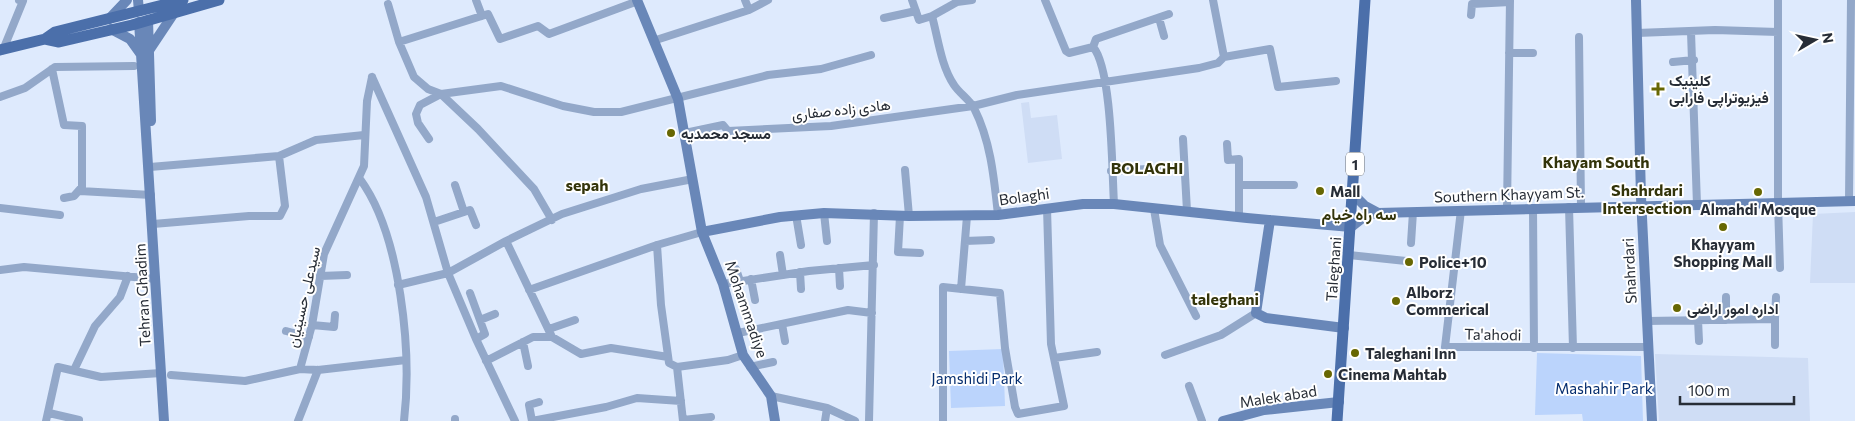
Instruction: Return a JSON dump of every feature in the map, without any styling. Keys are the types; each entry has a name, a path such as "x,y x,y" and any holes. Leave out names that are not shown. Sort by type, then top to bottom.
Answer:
{"main road":[{"path":"110,24 127,0"},
{"path":"2,50 45,39 59,42 143,11 183,0"},
{"path":"143,11 174,13 219,0"},
{"name":"Mohammadiye","path":"637,0 656,40 678,99 702,232 723,284 743,354 771,396 776,421"},
{"name":"Taleghani","path":"1338,421 1365,0"},
{"name":"Shahrdari","path":"1636,0 1641,207 1652,421"},
{"name":"Tehran Ghadim","path":"143,11 150,50 150,167 156,279 166,374 164,421"},
{"name":"Tehran Ghadim","path":"143,11 142,58 146,150 150,167"},
{"path":"150,50 174,13"},
{"path":"110,24 130,39 142,58"},
{"path":"1352,194 1365,206 1378,213"},
{"name":"Southern Khayyam St.","path":"1351,226 1365,216 1378,213 1507,208 1697,206 1852,201"},
{"name":"Bolaghi","path":"702,232 796,215 824,213 905,216 998,215 1083,204 1114,204 1270,220 1351,226"},
{"path":"1270,220 1256,313 1266,318 1344,328"},
{"name":"Malek abad","path":"1223,421 1264,410 1339,402"}],"street":[{"path":"2,50 23,1 19,0"},
{"path":"476,0 482,16"},
{"path":"399,42 488,14 500,39 538,26 549,34 637,0"},
{"path":"745,0 749,10"},
{"path":"656,40 749,10 768,0"},
{"path":"912,0 919,20 932,16 957,2 972,0"},
{"path":"1045,0 1066,51 1093,47"},
{"path":"1213,0 1224,57"},
{"path":"1778,0 1778,203 1780,268"},
{"path":"1851,0 1852,201"},
{"path":"1471,15 1472,4 1510,1 1507,208"},
{"path":"388,4 399,42 414,78 428,89 441,94 534,189 552,220"},
{"path":"884,18 916,11"},
{"path":"1093,47 1096,39 1170,14"},
{"path":"932,16 946,71 954,86 973,106 990,150 998,215"},
{"path":"1158,18 1164,36"},
{"path":"1692,32 1697,206"},
{"path":"1637,33 1778,32"},
{"path":"1579,37 1581,207"},
{"path":"1093,47 1098,55 1105,82 1114,204"},
{"path":"973,106 1017,95 1199,68 1218,63 1224,57 1270,49 1278,87 1336,81"},
{"path":"1509,52 1533,53"},
{"path":"429,139 418,123 416,114 420,105 441,94 501,86 563,106 594,112 620,112 768,75 821,69 871,55"},
{"path":"1673,62 1694,60"},
{"path":"0,97 25,88 55,67 134,66"},
{"path":"52,69 64,125 82,126 82,187 74,196 64,198"},
{"name":"سیدعلی حسینیان","path":"74,370 102,377 166,374 245,381 300,369 312,325 324,254 360,179 364,166 367,101 372,77 426,197 434,222"},
{"name":"هادی زاده صفاری","path":"685,133 723,125 728,131 831,126 973,106"},
{"path":"150,167 279,156 316,140 364,136"},
{"path":"1183,139 1187,211"},
{"path":"1227,144 1228,160 1239,159 1239,217"},
{"path":"153,224 249,216 280,216 286,206 279,156"},
{"path":"1112,171 1184,167"},
{"path":"905,170 905,216 898,252 920,253"},
{"path":"398,285 448,273 506,241 552,220 642,189 693,178"},
{"path":"360,179 375,202 388,243 398,285 404,318 406,360 404,421"},
{"path":"455,185 464,212"},
{"path":"1239,185 1294,185"},
{"path":"80,191 152,195"},
{"path":"1569,207 1573,348"},
{"path":"0,208 60,215"},
{"path":"943,421 943,288 1000,293 1005,348 1015,407 1018,414 1064,406 1051,344 1047,208"},
{"path":"1533,208 1534,348"},
{"path":"1154,209 1160,245 1196,316"},
{"path":"476,225 470,210 434,222 448,273 514,421"},
{"name":"Ta'ahodi","path":"1461,210 1445,347 1648,347"},
{"path":"1411,243 1413,212"},
{"path":"824,213 827,241"},
{"path":"869,421 874,214"},
{"path":"796,215 801,246"},
{"path":"961,290 967,216"},
{"path":"529,290 657,245 702,232"},
{"path":"965,241 991,240"},
{"path":"506,241 552,337"},
{"path":"657,245 661,305 669,363 676,367 722,361 743,354"},
{"path":"780,255 782,275"},
{"path":"1349,255 1406,261"},
{"path":"723,284 800,272 874,264"},
{"path":"0,270 24,267 156,279"},
{"path":"839,268 840,286"},
{"path":"736,270 740,281"},
{"path":"800,272 801,289"},
{"path":"320,276 347,275"},
{"path":"46,421 58,367 74,370 95,326 120,297 128,276"},
{"path":"752,280 755,300"},
{"path":"470,293 485,334 476,339"},
{"path":"1726,297 1726,320"},
{"path":"1775,346 1776,297"},
{"path":"738,333 848,310 872,313"},
{"path":"1164,355 1221,335 1256,313"},
{"path":"480,320 495,314"},
{"path":"312,325 334,328 334,316"},
{"path":"1647,321 1776,319"},
{"path":"549,329 574,320"},
{"path":"1698,320 1699,341"},
{"path":"782,324 785,341"},
{"path":"286,331 309,337"},
{"path":"486,360 533,337 552,337 581,354 611,348 668,357"},
{"path":"523,342 528,366"},
{"path":"1054,358 1097,352"},
{"path":"300,369 318,370 406,360"},
{"path":"750,367 773,362"},
{"path":"676,367 683,420 711,417"},
{"path":"298,421 318,370"},
{"path":"1189,386 1202,421"},
{"path":"771,396 827,408 854,421"},
{"path":"539,402 529,405 532,421 606,407 637,398 681,401"},
{"path":"825,421 827,408"},
{"path":"49,413 79,420"}],"shaded area":[{"path":"1029,102 1031,118 1057,115 1062,159 1028,163 1021,103"},
{"path":"1855,212 1855,283 1810,283 1813,214"},
{"path":"1655,354 1808,358 1810,421 1659,421"}],"green space":[{"name":"Jamshidi Park","path":"1003,349 1005,406 951,408 949,351"},
{"name":"Mashahir Park","path":"1537,353 1641,356 1643,421 1583,421 1582,414 1535,415"}],"place":[{"name":"کلینیک فیزیوتراپی فارابی","path":"1658,89"},
{"name":"مسجد محمدیه","path":"671,133"},
{"name":"Mall","path":"1320,191"},
{"name":"Almahdi Mosque","path":"1758,192"},
{"name":"Khayyam Shopping Mall","path":"1723,227"},
{"name":"Police+10","path":"1409,262"},
{"name":"Alborz Commerical","path":"1396,301"},
{"name":"اداره امور اراضی","path":"1677,308"},
{"name":"Taleghani Inn","path":"1355,353"},
{"name":"Cinema Mahtab","path":"1328,374"}],"district":[{"name":"Khayam South","path":"1596,161"},
{"name":"BOLAGHI","path":"1147,167"},
{"name":"sepah","path":"587,184"},
{"name":"Shahrdari Intersection","path":"1647,198"},
{"name":"سه راه خیام","path":"1359,213"},
{"name":"taleghani","path":"1225,298"}]}
